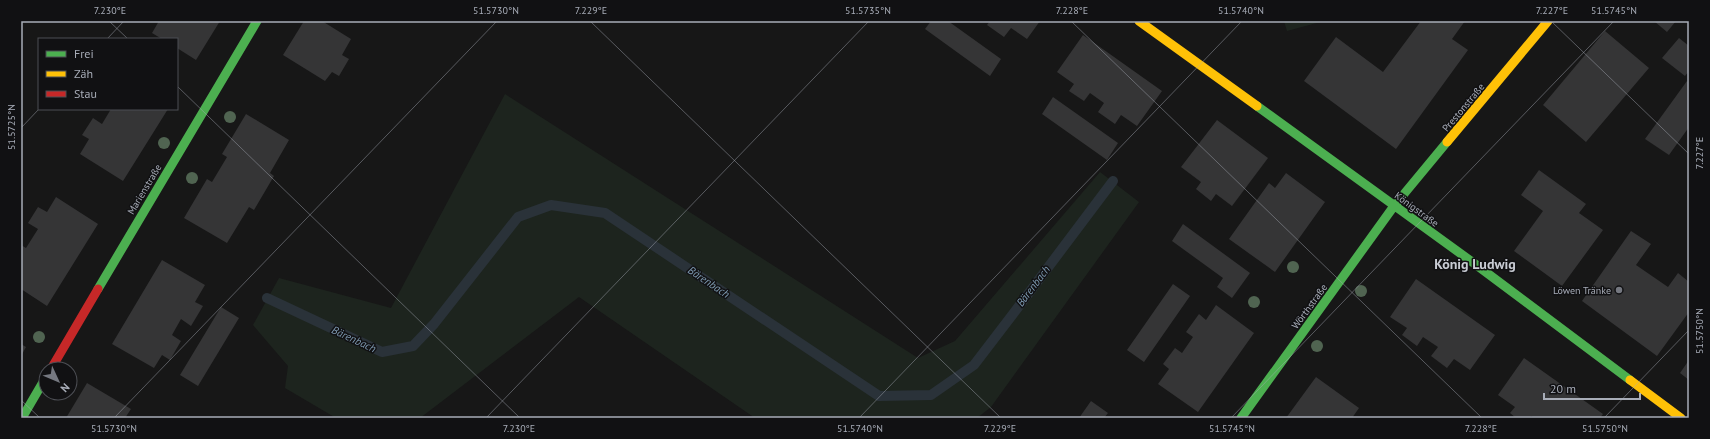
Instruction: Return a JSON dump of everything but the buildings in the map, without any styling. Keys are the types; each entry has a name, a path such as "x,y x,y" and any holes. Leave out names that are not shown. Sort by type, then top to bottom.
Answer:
{"street":[{"name":"Marienstraße","path":"56,361 257,21"},
{"name":"Königstraße","path":"1139,21 1475,264 1681,418"},
{"name":"Prestonstraße","path":"1394,206 1548,21"},
{"name":"Wörthstraße","path":"1241,418 1394,206"},
{"path":"22,418 38,391"}],"shaded area":[{"path":"1284,21 1324,21 1287,31"},
{"path":"505,94 918,358 955,341 1100,172 1139,202 991,407 977,418 755,418 579,297 420,418 336,418 285,388 288,366 253,325 279,278 391,308"}],"waterway":[{"name":"Bärenbach","path":"267,298 382,352 413,346 434,324 518,217 551,205 605,213 879,396 931,395 974,365 1113,181"}],"traffic: fast":[{"path":"98,289 257,21"},
{"path":"1257,106 1475,264 1630,380"},
{"path":"1241,418 1394,206 1447,142"},
{"path":"22,418 38,391"}],"traffic: slow":[{"path":"1139,21 1257,106"},
{"path":"1447,142 1548,21"},
{"path":"1630,380 1681,418"}],"traffic: jam":[{"path":"56,361 98,289"}],"place":[{"name":"Löwen Tränke","path":"1619,290"}],"district":[{"name":"König Ludwig","path":"1475,264"}]}
